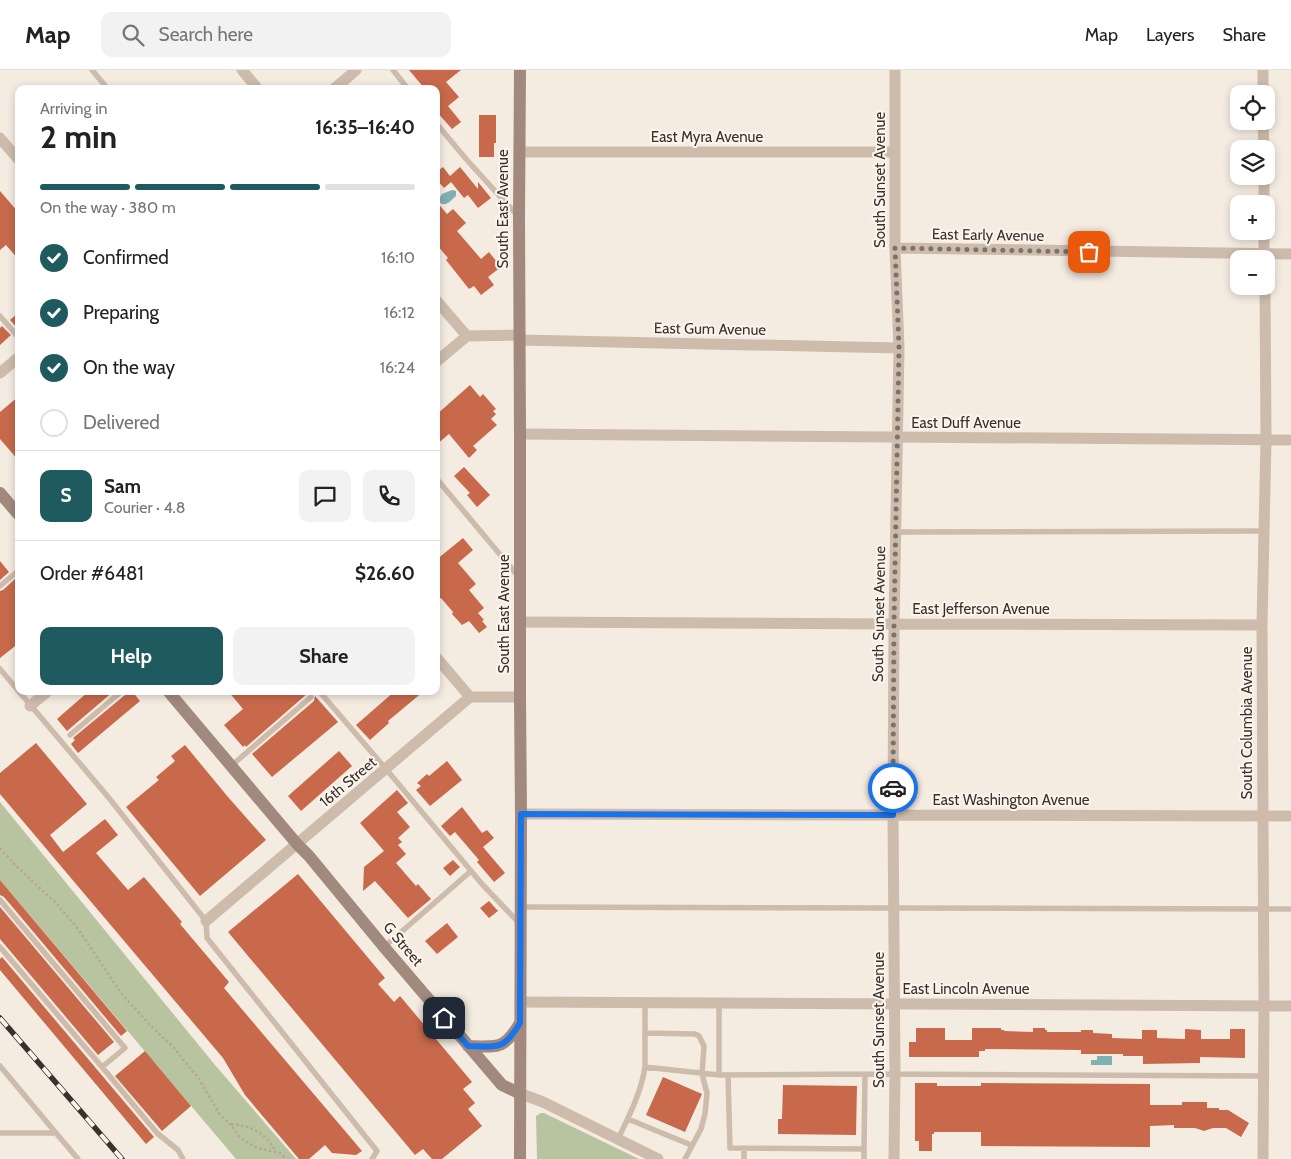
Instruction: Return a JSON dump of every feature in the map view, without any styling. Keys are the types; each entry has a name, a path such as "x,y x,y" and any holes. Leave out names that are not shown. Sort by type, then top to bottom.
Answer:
{"street":[{"path":"242,70 255,85"},
{"path":"339,85 356,70"},
{"name":"South East Avenue","path":"520,70 520,1159"},
{"name":"South Sunset Avenue","path":"894,1159 894,624 899,348 895,248 895,70"},
{"path":"1263,70 1263,85"},
{"path":"0,138 15,155"},
{"name":"East Myra Avenue","path":"520,152 895,152"},
{"name":"East Early Avenue","path":"895,248 1230,255"},
{"name":"East Early Avenue","path":"1275,255 1291,254"},
{"name":"South Columbia Avenue","path":"1263,1159 1262,625 1266,440 1265,295"},
{"path":"440,305 467,336 440,359"},
{"name":"East Gum Avenue","path":"467,336 899,348"},
{"path":"0,373 15,360"},
{"name":"East Duff Avenue","path":"520,434 1291,440"},
{"path":"0,493 15,510"},
{"name":"East Jefferson Avenue","path":"520,622 1262,625"},
{"path":"440,662 470,698 520,697"},
{"path":"30,706 43,695"},
{"name":"G Street","path":"171,695 502,1085 543,1102 658,1159"},
{"name":"16th Street","path":"206,921 470,698"},
{"name":"East Washington Avenue","path":"521,814 1291,816"},
{"name":"East Lincoln Avenue","path":"520,1002 1291,1006"},
{"path":"468,1046 494,1046 504,1043 512,1036 520,1023"}],"lane":[{"path":"92,70 105,85"},
{"path":"393,70 405,85"},
{"path":"440,128 519,217"},
{"path":"0,316 15,333"},
{"path":"440,483 520,578"},
{"path":"895,532 1264,531"},
{"path":"0,586 15,573"},
{"path":"0,670 15,688"},
{"path":"21,695 109,798 206,921 207,938 376,1151 372,1159"},
{"path":"70,734 117,695"},
{"path":"322,695 471,871 520,925"},
{"path":"231,766 311,698"},
{"path":"384,947 471,871"},
{"path":"0,900 125,1048 102,1067"},
{"path":"521,907 1291,909"},
{"path":"0,947 157,1133 178,1150 183,1159"},
{"path":"618,1139 634,1105 645,1067 645,1002"},
{"path":"719,1003 719,1076"},
{"path":"645,1033 695,1034 699,1036 704,1046 702,1074 707,1093 705,1114 701,1129 684,1159"},
{"path":"0,1066 78,1159"},
{"path":"645,1067 719,1076 865,1074 1264,1076"},
{"path":"864,1159 865,1074"},
{"path":"728,1076 730,1148 864,1149"},
{"path":"628,1119 691,1146"},
{"path":"0,1133 56,1133"},
{"path":"744,1148 744,1159"}],"path":[{"path":"0,848 16,866 57,904 73,923 121,993 174,1048 199,1079 220,1115 239,1136 249,1144 263,1150 280,1153 286,1159"},
{"path":"230,1124 243,1125 258,1131 266,1138 276,1152"}],"green space":[{"path":"0,802 215,1065 296,1159 236,1159 0,880"},
{"path":"541,1113 639,1159 537,1159 536,1116"}],"water":[{"path":"452,190 456,191 456,196 447,204 440,203 442,194"},
{"path":"1097,1056 1112,1056 1112,1065 1091,1065 1091,1060 1097,1060"}],"building":[{"path":"409,70 461,70 446,82 459,97 448,106 461,122 452,129 440,116 440,85 422,85"},
{"path":"479,115 496,115 494,157 479,157"},
{"path":"443,167 450,176 460,167 478,189 478,182 491,198 478,208 468,195 464,198 451,182 444,188 440,184 440,169"},
{"path":"0,191 15,208 15,255 6,245 0,250"},
{"path":"440,206 447,214 453,209 466,223 457,231 481,259 489,252 501,267 488,277 494,285 481,295 474,286 469,289 446,260 448,258 440,249"},
{"path":"15,316 15,326 10,320"},
{"path":"2,326 11,335 0,345 0,328"},
{"path":"470,385 480,397 483,394 496,409 493,411 496,414 491,419 497,425 473,446 477,450 469,458 449,434 440,442 440,411"},
{"path":"15,399 15,456 0,439 0,412"},
{"path":"464,467 490,495 477,507 467,495 470,493 454,476"},
{"path":"463,538 473,550 458,563 476,584 469,590 484,608 478,613 487,627 479,633 469,621 462,625 440,599 440,557"},
{"path":"0,561 9,572 0,580"},
{"path":"15,579 15,646 0,658 0,591"},
{"path":"84,695 109,695 67,731 57,719"},
{"path":"125,695 135,695 140,701 78,753 71,744 75,740 73,738"},
{"path":"231,695 306,695 246,747 245,745 243,747 224,725 243,709"},
{"path":"390,695 419,695 388,721 389,723 370,740 356,725"},
{"path":"315,696 338,722 272,777 252,754 314,701"},
{"path":"36,743 87,804 50,835 63,852 105,819 118,835 96,853 128,890 144,877 182,922 180,924 229,982 224,988 362,1151 356,1155 332,1153 325,1145 309,1159 299,1159 245,1095 223,1058 0,794 0,773"},
{"path":"185,745 266,840 200,896 126,807 159,780 156,777 175,761 171,756"},
{"path":"339,751 352,766 301,811 288,796"},
{"path":"447,761 462,780 430,806 416,790 421,786 417,783"},
{"path":"397,790 408,803 397,812 410,827 398,838 402,842 398,845 406,854 396,863 416,886 418,884 431,899 408,918 375,881 363,891 364,867 384,851 360,823"},
{"path":"462,807 482,833 487,830 494,838 483,847 505,873 494,882 477,862 479,860 455,832 450,836 441,826"},
{"path":"453,860 460,867 450,876 443,868"},
{"path":"298,874 385,978 378,984 394,1002 400,996 472,1082 463,1089 475,1103 468,1109 482,1126 442,1159 432,1159 423,1149 415,1155 228,932"},
{"path":"0,880 127,1031 121,1036 4,897 0,895"},
{"path":"489,901 498,911 489,918 480,908"},
{"path":"0,907 114,1042 98,1055 0,939"},
{"path":"447,923 458,937 437,954 425,941"},
{"path":"2,957 154,1137 146,1144 0,970 0,959"},
{"path":"916,1028 945,1028 945,1040 972,1040 972,1028 1001,1028 1004,1031 1033,1032 1033,1028 1045,1028 1047,1032 1093,1030 1093,1033 1112,1034 1112,1038 1142,1039 1142,1030 1157,1030 1157,1038 1185,1039 1185,1029 1201,1030 1201,1039 1230,1039 1230,1029 1245,1029 1245,1058 1200,1057 1200,1063 1143,1064 1143,1056 1081,1054 1081,1050 985,1049 985,1051 979,1051 979,1057 909,1057 909,1042 916,1042"},
{"path":"145,1051 191,1106 162,1131 115,1076"},
{"path":"663,1077 702,1094 685,1132 646,1115"},
{"path":"915,1083 937,1083 937,1086 981,1086 981,1083 1150,1084 1150,1105 1182,1105 1182,1102 1207,1102 1207,1108 1228,1110 1249,1123 1241,1137 1226,1128 1213,1128 1204,1131 1195,1128 1174,1128 1174,1125 1150,1126 1150,1147 981,1146 981,1132 934,1132 932,1134 932,1151 919,1151 919,1141 915,1141"},
{"path":"783,1085 857,1086 856,1135 778,1134 778,1119 782,1119"}],"railway":[{"path":"0,1018 122,1159"}],"way so far":[{"path":"893,788 899,348 895,248 1089,252"}],"route":[{"path":"444,1018 468,1046 494,1046 504,1043 512,1036 520,1023 521,814 893,815 893,788"}]}
